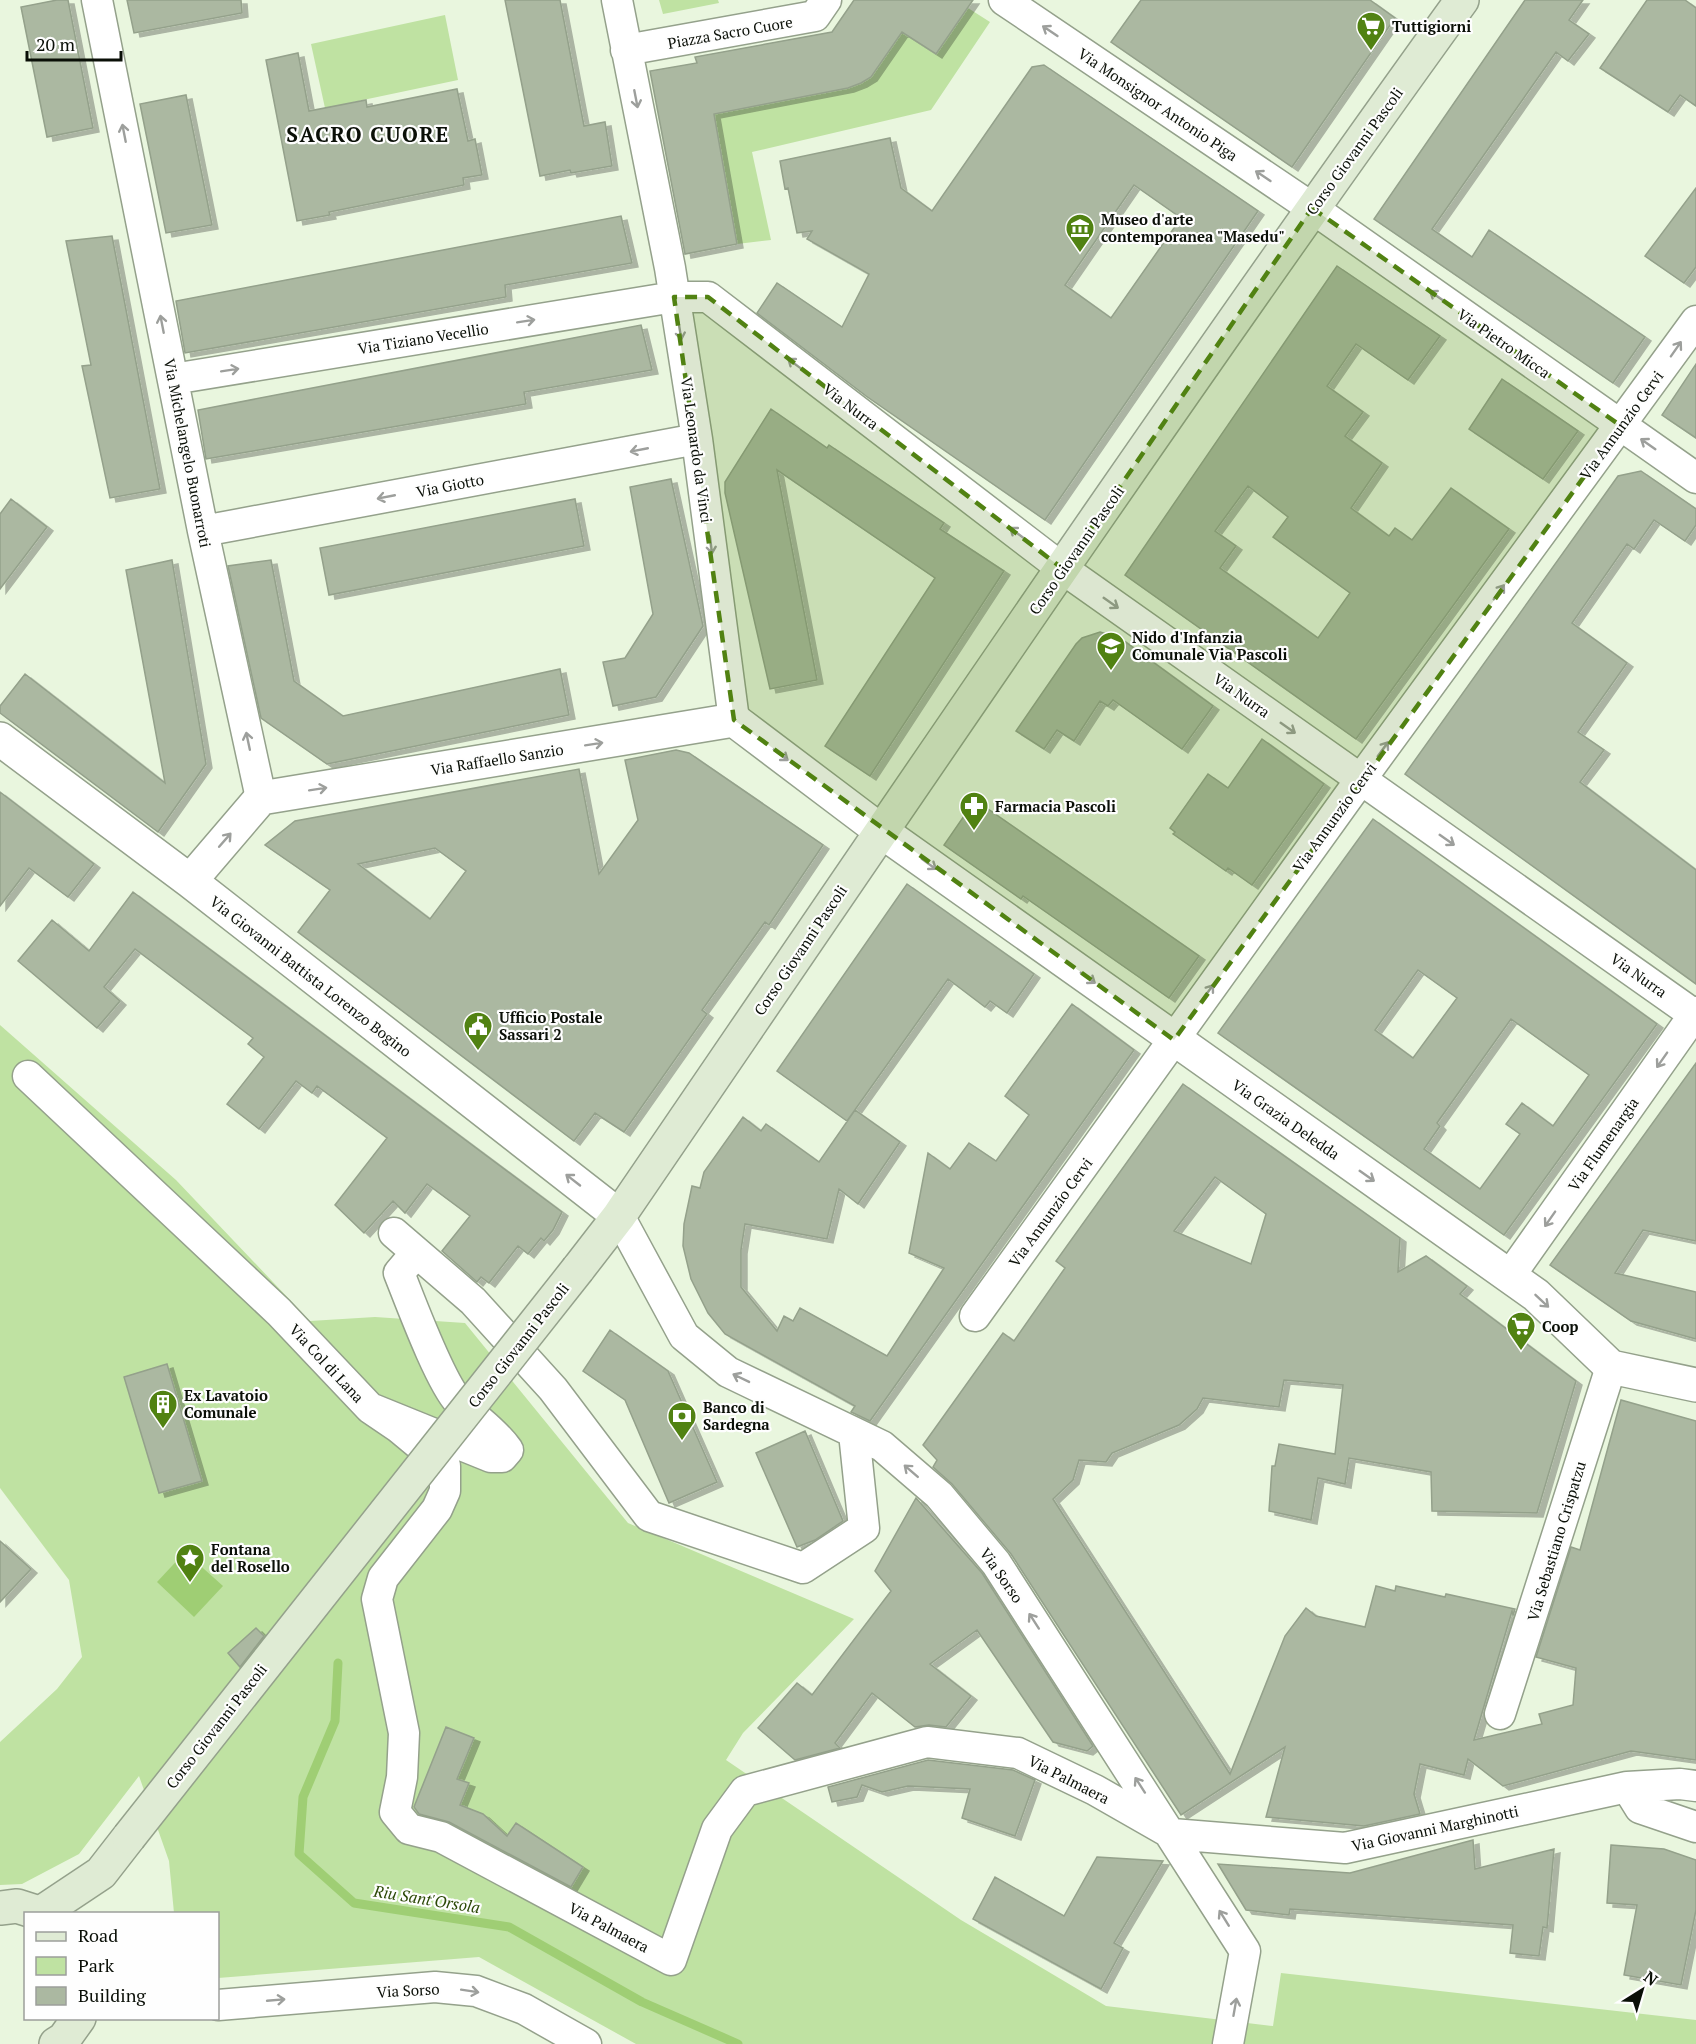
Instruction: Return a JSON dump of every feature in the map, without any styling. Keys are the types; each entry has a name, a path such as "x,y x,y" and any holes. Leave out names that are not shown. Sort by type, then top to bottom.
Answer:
{"main road":[{"name":"Corso Giovanni Pascoli","path":"43,1912 101,1873 619,1216 881,831 1312,208 1462,0"},
{"name":"Corso Giovanni Pascoli","path":"89,1912 101,1873"},
{"path":"0,1908 17,1906 38,1912"}],"street":[{"name":"Via Michelangelo Buonarroti","path":"97,0 203,531 261,798"},
{"name":"Via Leonardo da Vinci","path":"616,0 674,297 697,439 734,720"},
{"name":"Piazza Sacro Cuore","path":"626,50 815,16 826,0"},
{"name":"Via Monsignor Antonio Piga","path":"1004,0 1312,208"},
{"name":"Via Pietro Micca","path":"1312,208 1696,478"},
{"name":"Via Tiziano Vecellio","path":"173,379 674,297"},
{"name":"Via Nurra","path":"674,297 708,297 1063,569 1696,1014"},
{"name":"Via Annunzio Cervi","path":"975,1316 1361,780 1622,426 1696,321"},
{"name":"Via Giotto","path":"203,531 697,439"},
{"name":"Via Raffaello Sanzio","path":"261,798 734,720"},
{"path":"734,720 881,831"},
{"name":"Via Giovanni Battista Lorenzo Bogino","path":"0,739 189,881 619,1216"},
{"path":"189,881 261,798"},
{"name":"Via Grazia Deledda","path":"881,831 1536,1295 1611,1367"},
{"name":"Via Flumenargia","path":"1509,1276 1696,1014"},
{"name":"Via Col di Lana","path":"28,1076 279,1312 370,1408 490,1457 502,1457 508,1450 497,1433 458,1401 442,1372 399,1273 416,1253"},
{"name":"Via Sorso","path":"619,1216 684,1335 728,1372 882,1446 939,1495 996,1563 1245,1951 1228,2044"},
{"path":"394,1233 473,1301 553,1389 649,1516 803,1568 864,1528 854,1433"},
{"path":"1611,1367 1696,1385"},
{"name":"Via Sebastiano Crispatzu","path":"1500,1714 1611,1367"},
{"name":"Via Palmaera","path":"370,1408 398,1427 446,1466 445,1491 437,1509 383,1578 377,1599 404,1733 402,1777 395,1812 409,1829 441,1837 671,1960 717,1829 745,1791 892,1750 927,1742 1018,1753 1095,1790 1172,1834"},
{"name":"Via Giovanni Marghinotti","path":"1172,1834 1345,1848 1627,1787 1680,1784 1696,1786"},
{"path":"1627,1787 1640,1808 1696,1827"},
{"name":"Via Sorso","path":"219,2005 435,1987 476,1991 524,2009 586,2044"}],"highlighted area":[{"path":"1312,208 1621,426 1174,1040 734,720 674,297 708,297 1063,569"}],"green space":[{"path":"659,0 718,0 719,3 663,14"},
{"path":"968,8 990,22 931,110 752,152 771,240 737,244 716,128 703,116 861,83 871,77 909,22 920,30 914,40 935,54"},
{"path":"445,15 458,80 325,108 311,44"},
{"path":"0,1025 176,1180 310,1321 375,1317 465,1323 628,1523 854,1619 743,1733 726,1760 961,1920 1106,2006 1273,2026 1281,1973 1696,2020 1696,2044 636,2044 479,1957 219,1978 219,1912 174,1912 169,1861 139,1776 79,1854 22,1884 0,1885 0,1742 57,1689 82,1657 69,1580 0,1488"}],"shaded area":[{"name":"Fontana del Rosello","path":"185,1552 223,1586 194,1617 157,1582"}],"building":[{"path":"68,0 93,128 47,137 21,7"},
{"path":"127,0 241,0 242,13 134,33"},
{"path":"505,0 560,0 584,126 605,122 612,166 571,173 570,170 540,176"},
{"path":"854,0 973,0 936,54 902,32 871,77 861,83 848,88 714,114 737,244 685,254 650,71 697,63 695,57 832,32"},
{"path":"1141,0 1370,0 1395,18 1292,167 1111,42"},
{"path":"1525,0 1583,0 1569,20 1589,34 1568,61 1556,52 1432,229 1472,257 1489,230 1645,337 1613,383 1374,219"},
{"path":"1647,0 1685,0 1696,8 1696,106 1680,95 1668,112 1600,68"},
{"path":"298,53 309,111 366,100 367,107 457,89 468,141 475,139 482,175 463,178 464,185 329,212 330,215 297,221 266,60"},
{"path":"1044,65 1258,211 1045,520 866,396 757,313 777,283 842,327 869,274 807,239 812,231 797,233 780,161 890,138 901,188 932,211 1032,67","holes":["1134,185 1181,218 1111,318 1065,285"]},
{"path":"186,95 212,225 166,233 140,104"},
{"path":"1696,188 1696,267 1684,283 1645,256"},
{"path":"621,216 632,263 505,285 506,297 185,353 176,301"},
{"path":"112,236 160,489 110,498 82,366 91,365 66,241"},
{"path":"1337,266 1440,336 1408,380 1356,344 1327,386 1363,412 1345,436 1382,463 1351,508 1389,536 1395,528 1412,540 1451,488 1509,529 1356,739 1125,575","holes":["1248,486 1288,517 1273,537 1350,593 1318,638 1220,568 1236,546 1215,531"]},
{"path":"641,325 652,370 524,392 526,404 206,459 198,410"},
{"path":"1696,364 1696,438 1662,415"},
{"path":"1502,379 1578,431 1543,479 1469,429"},
{"path":"771,409 827,448 829,445 944,523 940,529 1004,571 870,776 825,746 935,578 777,470 817,680 770,689 725,493 725,482"},
{"path":"1641,471 1696,509 1696,525 1685,541 1654,520 1634,549 1627,544 1572,623 1627,663 1578,732 1604,750 1580,782 1696,870 1696,984 1405,774 1618,476"},
{"path":"671,479 703,626 656,697 613,706 603,662 625,658 653,614 630,487"},
{"path":"11,499 47,527 0,589 0,514"},
{"path":"575,499 584,546 329,595 320,548"},
{"path":"172,560 206,764 158,832 0,713 0,706 25,674 165,783 126,570"},
{"path":"271,560 294,681 343,716 560,669 569,715 327,764 261,718 228,566"},
{"name":"Nido d'Infanzia Comunale Via Pascoli","path":"1100,632 1120,638 1213,706 1182,749 1113,700 1108,706 1100,701 1074,741 1057,730 1044,749 1016,731 1076,644 1082,638"},
{"path":"1262,739 1324,784 1252,885 1228,868 1226,871 1173,834 1175,832 1170,828 1208,774 1228,788"},
{"path":"676,750 689,753 823,845 769,925 765,922 702,1010 707,1014 624,1132 595,1113 574,1141 298,932 330,890 265,845 295,821 579,769 599,874 638,820 625,760","holes":["435,848 466,871 430,919 358,864"]},
{"path":"0,792 94,864 68,897 29,868 0,906"},
{"path":"975,800 1199,956 1169,998 1023,896 1021,899 944,845"},
{"path":"1373,819 1657,1024 1504,1235 1218,1033","holes":["1418,970 1457,998 1413,1058 1375,1030","1511,1019 1589,1075 1553,1126 1522,1103 1506,1124 1520,1134 1480,1189 1424,1149 1440,1126 1437,1123"]},
{"path":"907,884 1034,974 1007,1013 990,1001 985,1007 948,979 847,1121 777,1071"},
{"path":"133,892 562,1212 553,1230 544,1241 541,1238 528,1254 518,1246 489,1283 481,1277 477,1282 442,1251 470,1216 427,1184 405,1213 393,1201 364,1233 335,1205 387,1138 317,1086 312,1093 296,1081 259,1129 227,1104 264,1057 248,1044 253,1038 135,949 104,987 120,1001 97,1028 18,961 52,920 89,951"},
{"path":"1072,1004 1134,1050 870,1421 851,1412 855,1406 725,1334 708,1313 691,1279 683,1246 684,1224 692,1186 700,1188 704,1172 743,1117 761,1131 766,1124 819,1162 855,1110 900,1142 858,1204 839,1189 827,1239 745,1224 741,1250 741,1287 777,1331 784,1316 793,1321 800,1308 887,1356 944,1268 909,1253 928,1153 950,1169 969,1143 996,1161 1029,1115 1005,1096"},
{"path":"1696,1063 1696,1241 1643,1230 1615,1273 1696,1292 1696,1339 1631,1321 1550,1265"},
{"path":"1183,1084 1400,1238 1398,1272 1426,1256 1467,1286 1460,1294 1576,1381 1537,1513 1432,1511 1431,1472 1349,1458 1345,1484 1318,1478 1311,1520 1269,1511 1272,1466 1275,1466 1279,1444 1335,1454 1343,1385 1284,1380 1279,1407 1203,1398 1197,1409 1179,1425 1112,1453 1106,1462 1079,1460 1073,1480 1053,1499 1230,1774 1285,1636 1306,1608 1316,1616 1365,1627 1376,1586 1395,1591 1396,1586 1445,1597 1446,1594 1515,1609 1513,1615 1512,1611 1474,1740 1542,1724 1539,1714 1573,1705 1576,1668 1536,1657 1571,1547 1580,1550 1621,1400 1696,1421 1696,1760 1631,1751 1503,1786 1468,1759 1464,1775 1420,1764 1414,1794 1420,1814 1364,1826 1266,1817 1285,1747 1181,1815 1011,1554 952,1484 933,1467 937,1460 923,1445 1003,1333 1014,1341 1065,1268 1056,1261","holes":["1215,1177 1266,1214 1251,1264 1174,1231"]},
{"path":"610,1330 668,1371 717,1482 669,1503 625,1400 583,1371"},
{"name":"Ex Lavatoio Comunale","path":"167,1364 202,1481 159,1493 124,1377"},
{"path":"805,1431 843,1521 815,1540 797,1547 756,1453"},
{"path":"916,1498 982,1573 1093,1746 1087,1751 1053,1742 977,1630 930,1664 971,1696 946,1727 929,1725 915,1727 872,1693 835,1743 840,1748 795,1760 758,1728 797,1683 812,1695 891,1591 875,1571"},
{"path":"0,1541 31,1569 0,1602"},
{"path":"256,1628 264,1636 240,1667 228,1653"},
{"path":"446,1727 474,1738 457,1779 469,1783 460,1805 483,1814 507,1836 516,1823 583,1867 571,1887 449,1822 419,1814 414,1807"},
{"path":"928,1760 1013,1770 1035,1780 1015,1836 962,1818 970,1789 908,1786 882,1792 862,1785 857,1797 832,1802 828,1787"},
{"path":"1473,1840 1475,1869 1554,1849 1547,1928 1543,1927 1539,1956 1510,1953 1513,1925 1290,1909 1289,1915 1246,1910 1218,1864 1350,1873"},
{"path":"1611,1845 1664,1849 1696,1860 1696,1910 1681,1985 1624,1975 1637,1905 1607,1903"},
{"path":"1097,1857 1163,1861 1114,1943 1123,1948 1101,1989 973,1919 995,1877 1064,1916"}],"waterway":[{"name":"Riu Sant'Orsola","path":"338,1663 335,1721 303,1797 299,1854 354,1903 509,1927 642,2002 738,2044"}],"place":[{"name":"Tuttigiorni","path":"1371,52"},
{"name":"Museo d'arte contemporanea \"Masedu\"","path":"1080,254"},
{"name":"Nido d'Infanzia Comunale Via Pascoli","path":"1111,672"},
{"name":"Farmacia Pascoli","path":"974,832"},
{"name":"Ufficio Postale Sassari 2","path":"478,1052"},
{"name":"Coop","path":"1521,1352"},
{"name":"Ex Lavatoio Comunale","path":"163,1430"},
{"name":"Banco di Sardegna","path":"682,1442"},
{"name":"Fontana del Rosello","path":"190,1584"}],"district":[{"name":"SACRO CUORE","path":"368,134"}]}
